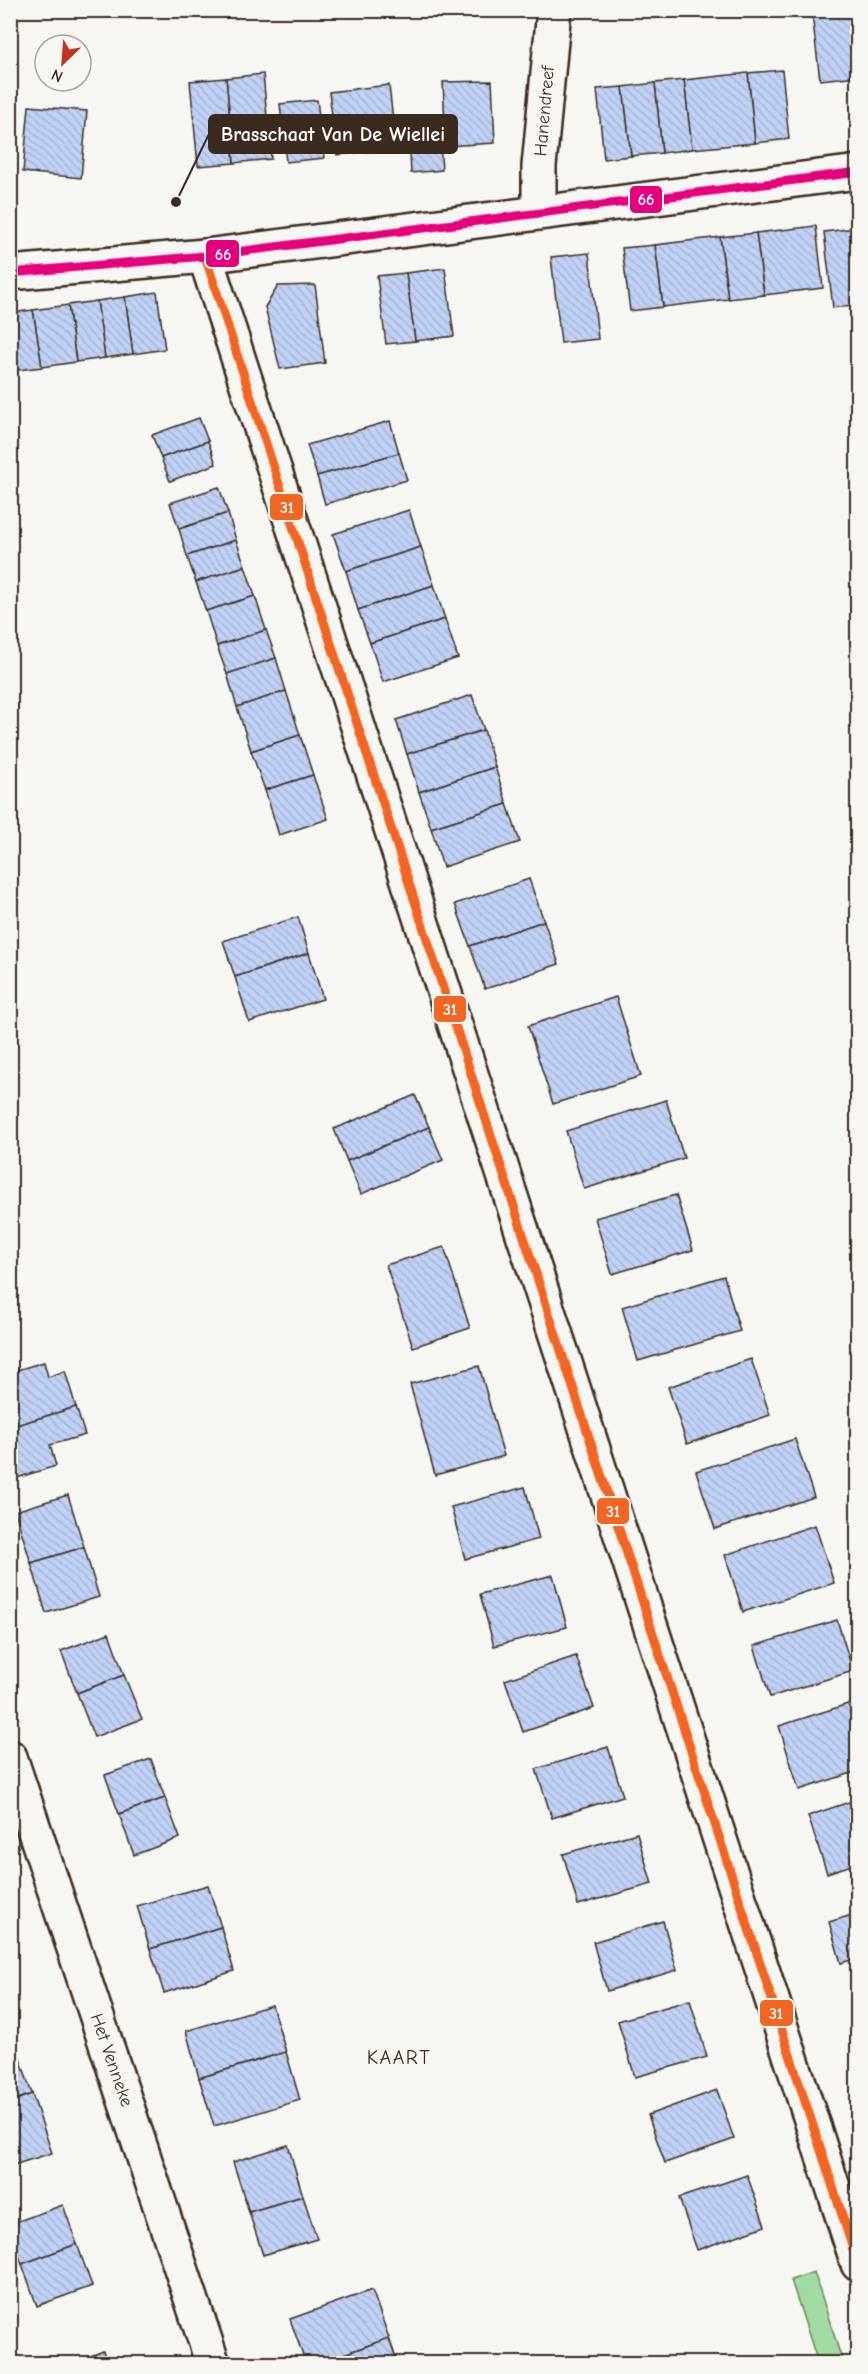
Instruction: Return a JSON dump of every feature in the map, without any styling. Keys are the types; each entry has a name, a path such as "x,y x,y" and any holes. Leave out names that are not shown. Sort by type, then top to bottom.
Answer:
{"street":[{"name":"Hanendreef","path":"539,211 539,166 554,10"},
{"path":"10,273 205,256 539,211 858,172"},
{"path":"205,256 858,2264"},
{"name":"Het Venneke","path":"10,1757 213,2364"}],"green space":[{"path":"814,2272 843,2363 818,2363 791,2280"}],"building":[{"path":"857,10 858,76 820,80 812,14"},
{"path":"782,70 789,139 755,143 748,73"},
{"path":"748,73 755,143 692,149 684,80"},
{"path":"263,74 271,159 234,163 226,78"},
{"path":"226,78 234,163 198,166 190,81"},
{"path":"684,80 692,149 662,153 655,83"},
{"path":"492,81 495,143 446,146 443,82"},
{"path":"655,83 662,153 631,156 623,87"},
{"path":"389,85 396,148 337,155 329,92"},
{"path":"623,87 631,156 604,159 597,89"},
{"path":"317,100 324,158 286,162 280,104"},
{"path":"29,106 87,111 81,178 23,172"},
{"path":"438,116 442,170 411,173 408,118"},
{"path":"816,226 823,288 764,295 756,233"},
{"path":"855,228 858,304 833,308 824,232"},
{"path":"756,233 764,295 728,299 720,237"},
{"path":"720,237 728,299 663,307 655,245"},
{"path":"655,245 663,307 630,311 622,248"},
{"path":"589,253 598,339 561,343 551,257"},
{"path":"445,268 454,336 415,341 406,273"},
{"path":"406,273 415,341 386,344 377,276"},
{"path":"315,285 325,363 280,369 265,307 278,286"},
{"path":"157,292 165,349 133,354 125,297"},
{"path":"125,297 133,354 105,358 97,301"},
{"path":"97,301 105,358 76,362 68,305"},
{"path":"68,305 76,362 42,367 33,310"},
{"path":"33,310 42,367 10,371 10,313"},
{"path":"199,418 208,441 161,458 152,435"},
{"path":"390,421 399,453 317,476 307,445"},
{"path":"208,441 216,464 170,481 161,458"},
{"path":"399,453 407,480 325,504 317,476"},
{"path":"219,487 228,513 179,529 170,503"},
{"path":"409,510 421,547 346,571 333,534"},
{"path":"228,513 236,540 187,556 179,529"},
{"path":"236,540 245,566 196,582 187,556"},
{"path":"421,547 434,585 358,610 346,571"},
{"path":"245,566 255,596 206,611 196,582"},
{"path":"434,585 445,619 370,643 358,610"},
{"path":"255,596 266,630 217,646 206,611"},
{"path":"445,619 458,658 383,682 370,643"},
{"path":"266,630 276,658 227,674 217,646"},
{"path":"276,658 286,691 237,707 227,674"},
{"path":"286,691 300,735 251,751 237,707"},
{"path":"472,695 484,730 407,754 396,720"},
{"path":"484,730 495,767 419,792 407,754"},
{"path":"300,735 313,775 265,790 251,751"},
{"path":"495,767 507,804 431,828 419,792"},
{"path":"313,775 328,819 279,835 265,790"},
{"path":"507,804 520,842 443,867 431,828"},
{"path":"529,879 544,921 470,946 455,904"},
{"path":"298,917 309,953 235,977 223,941"},
{"path":"544,921 559,964 485,989 470,946"},
{"path":"309,953 323,999 249,1022 235,977"},
{"path":"616,997 641,1076 553,1104 528,1026"},
{"path":"415,1095 429,1127 347,1161 334,1129"},
{"path":"666,1100 684,1158 584,1189 566,1131"},
{"path":"429,1127 443,1160 361,1194 347,1161"},
{"path":"676,1195 693,1250 612,1274 595,1218"},
{"path":"444,1247 470,1328 413,1347 386,1265"},
{"path":"724,1276 740,1331 638,1361 622,1307"},
{"path":"751,1359 770,1415 687,1444 668,1387"},
{"path":"44,1362 48,1377 65,1371 76,1407 10,1427 10,1372"},
{"path":"479,1366 504,1456 435,1475 410,1384"},
{"path":"76,1407 85,1435 50,1445 56,1466 10,1480 10,1427"},
{"path":"795,1439 814,1497 715,1529 696,1471"},
{"path":"525,1487 539,1539 465,1559 451,1507"},
{"path":"68,1495 84,1547 31,1563 15,1511"},
{"path":"815,1525 834,1583 743,1612 725,1555"},
{"path":"84,1547 99,1597 46,1613 31,1563"},
{"path":"553,1575 567,1627 494,1646 480,1594"},
{"path":"837,1620 853,1671 770,1697 754,1646"},
{"path":"109,1633 124,1675 77,1693 61,1651"},
{"path":"576,1656 594,1708 523,1732 505,1680"},
{"path":"124,1675 142,1719 94,1737 77,1693"},
{"path":"848,1704 858,1734 858,1771 799,1790 779,1726"},
{"path":"608,1747 623,1796 552,1818 536,1769"},
{"path":"151,1759 165,1798 119,1814 105,1775"},
{"path":"165,1798 180,1838 134,1855 119,1814"},
{"path":"858,1799 858,1863 827,1873 808,1816"},
{"path":"637,1833 652,1884 578,1905 563,1854"},
{"path":"208,1885 221,1927 150,1949 137,1906"},
{"path":"858,1913 858,1958 841,1963 829,1922"},
{"path":"663,1921 677,1970 607,1991 593,1942"},
{"path":"221,1927 234,1971 164,1993 150,1949"},
{"path":"858,1994 858,2021 850,1997"},
{"path":"690,2000 707,2057 635,2077 618,2021"},
{"path":"272,2005 286,2052 199,2078 186,2031"},
{"path":"14,2040 32,2094 10,2102 10,2041"},
{"path":"286,2052 300,2100 214,2126 199,2078"},
{"path":"717,2090 734,2139 665,2163 648,2115"},
{"path":"32,2094 52,2153 10,2166 10,2102"},
{"path":"288,2145 303,2196 249,2212 233,2162"},
{"path":"747,2175 765,2226 697,2250 679,2198"},
{"path":"303,2196 317,2239 263,2255 249,2212"},
{"path":"63,2205 77,2244 22,2264 10,2233 10,2224"},
{"path":"77,2244 92,2286 37,2306 22,2264"},
{"path":"372,2290 389,2338 316,2364 306,2364 290,2319"},
{"path":"389,2338 398,2364 316,2364"},
{"path":"103,2351 108,2364 71,2364"}],"transit line":[{"name":"66","path":"10,273 205,256 858,172"},
{"name":"31","path":"205,256 858,2264"}],"place":[{"name":"Brasschaat Van De Wiellei","path":"176,202"}],"district":[{"name":"KAART","path":"399,2057"}]}
